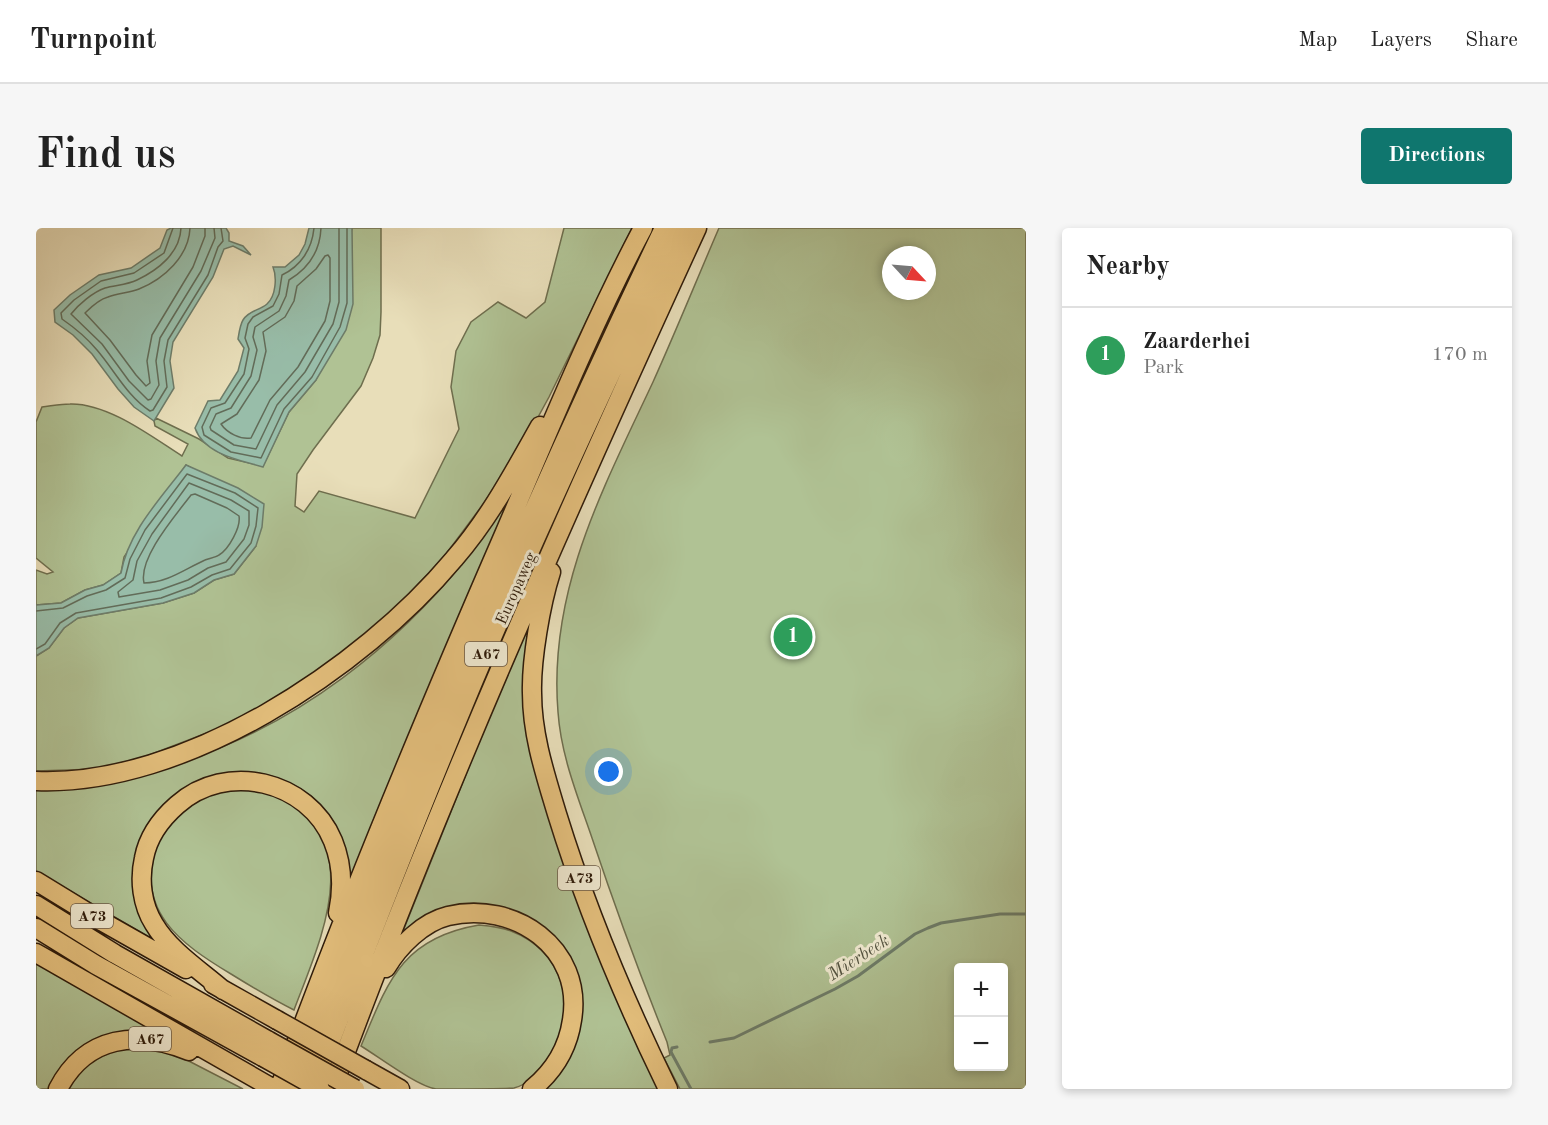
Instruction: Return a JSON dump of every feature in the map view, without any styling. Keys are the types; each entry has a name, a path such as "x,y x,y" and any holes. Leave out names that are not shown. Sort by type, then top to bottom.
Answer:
{"highway":[{"name":"A67","path":"276,1089 330,950 435,694 593,330 643,228"},
{"name":"Europaweg","path":"297,1089 342,971 462,675 532,511 664,228"},
{"name":"Europaweg","path":"312,1089 355,974 464,704 594,409 679,228"},
{"name":"A67","path":"332,1089 361,1011 485,705 587,468 697,228"},
{"name":"A67","path":"36,781 58,782 94,777 136,768 189,751 278,707 335,670 369,643 426,591 455,559 479,526 505,489 593,330"},
{"name":"A73","path":"587,468 548,580 537,636 532,693 539,753 570,856 616,973 668,1089"},
{"name":"A73","path":"223,990 162,936 149,915 143,892 142,866 155,831 171,810 200,789 231,781 262,782 287,791 315,813 333,840 341,875 340,901 330,950"},
{"name":"A73","path":"36,881 103,922 400,1089"},
{"name":"A73","path":"36,905 266,1049 320,1089"},
{"name":"A67","path":"361,1011 400,947 432,923 447,917 470,913 494,914 517,921 538,933 559,957 568,972 574,998 571,1031 565,1046 556,1065 532,1089"},
{"name":"A73","path":"36,928 96,965 266,1049 355,1089"},
{"path":"36,953 276,1089"},
{"name":"A67","path":"58,1089 71,1069 91,1052 116,1041 138,1038 170,1043 255,1078"}],"shaded area":[{"path":"352,228 381,228 380,335 361,386 297,474 295,506 304,512 319,491 415,518 459,429 451,387 456,351 471,322 498,302 526,318 545,302 564,228 632,228 549,397 520,450 443,558 380,624 295,689 220,728 144,757 97,769 36,771 36,656 49,648 64,628 78,618 163,603 194,593 214,580 234,574 256,546 199,472 186,465 124,557 121,573 103,585 85,590 61,603 36,605 36,570 47,574 53,572 36,558 36,422 42,407 70,404 99,409 129,422 182,456 188,444 155,426 156,418 199,439 228,458 263,466 289,412 316,380"},
{"path":"719,228 1026,228 1026,1089 680,1089 664,1058 670,1055 667,1042 619,915 566,760 558,712 557,667 570,582 583,541 598,501 662,363"},
{"path":"516,489 349,887 345,849 331,817 320,804 290,783 259,773 246,772 227,773 216,778 144,848 157,942 36,871 36,786 115,776 174,764 233,742 271,724 308,702 377,651 408,622 466,559"},
{"path":"536,600 530,733 663,1089 535,1089 574,1035 550,937 479,907 395,951"},
{"path":"237,788 274,794 304,813 321,836 330,863 330,892 325,922 294,1010 262,993 195,950 167,923 157,907 152,889 152,869 157,846 164,831 175,817 202,797"},
{"path":"479,925 507,930 529,940 544,952 561,983 564,1019 559,1037 539,1071 520,1086 476,1089 428,1087 361,1046 380,1002 401,966 432,940 453,931"},
{"path":"36,963 170,1039 124,1035 53,1089 36,1089"},
{"path":"150,1046 183,1058 243,1089 67,1089 84,1068 102,1056 124,1049"}],"water":[{"path":"171,228 226,228 229,241 243,246 251,255 233,246 224,249 213,277 173,342 170,361 174,388 154,421 134,407 92,354 73,335 55,322 54,310 70,295 99,275 131,268 160,248 167,230"},
{"path":"309,228 352,228 353,304 346,330 316,380 289,412 263,467 214,450 206,444 195,428 208,401 220,400 238,371 244,348 238,339 241,324 248,314 270,301 275,286 273,267 285,267 299,255 305,244"},
{"path":"186,465 238,488 264,504 262,527 256,546 234,574 214,580 194,593 163,603 78,618 64,628 49,648 36,656 36,605 61,603 85,590 103,585 121,573 138,530"}],"waterway":[{"name":"Mierbeek","path":"710,1042 734,1038 835,989 858,976 915,934 928,928 941,923 1000,914 1026,914"},
{"name":"Mierbeek","path":"677,1047 672,1048 671,1052 691,1089"}],"place":[{"name":"Zaarderhei","path":"793,637"}]}
